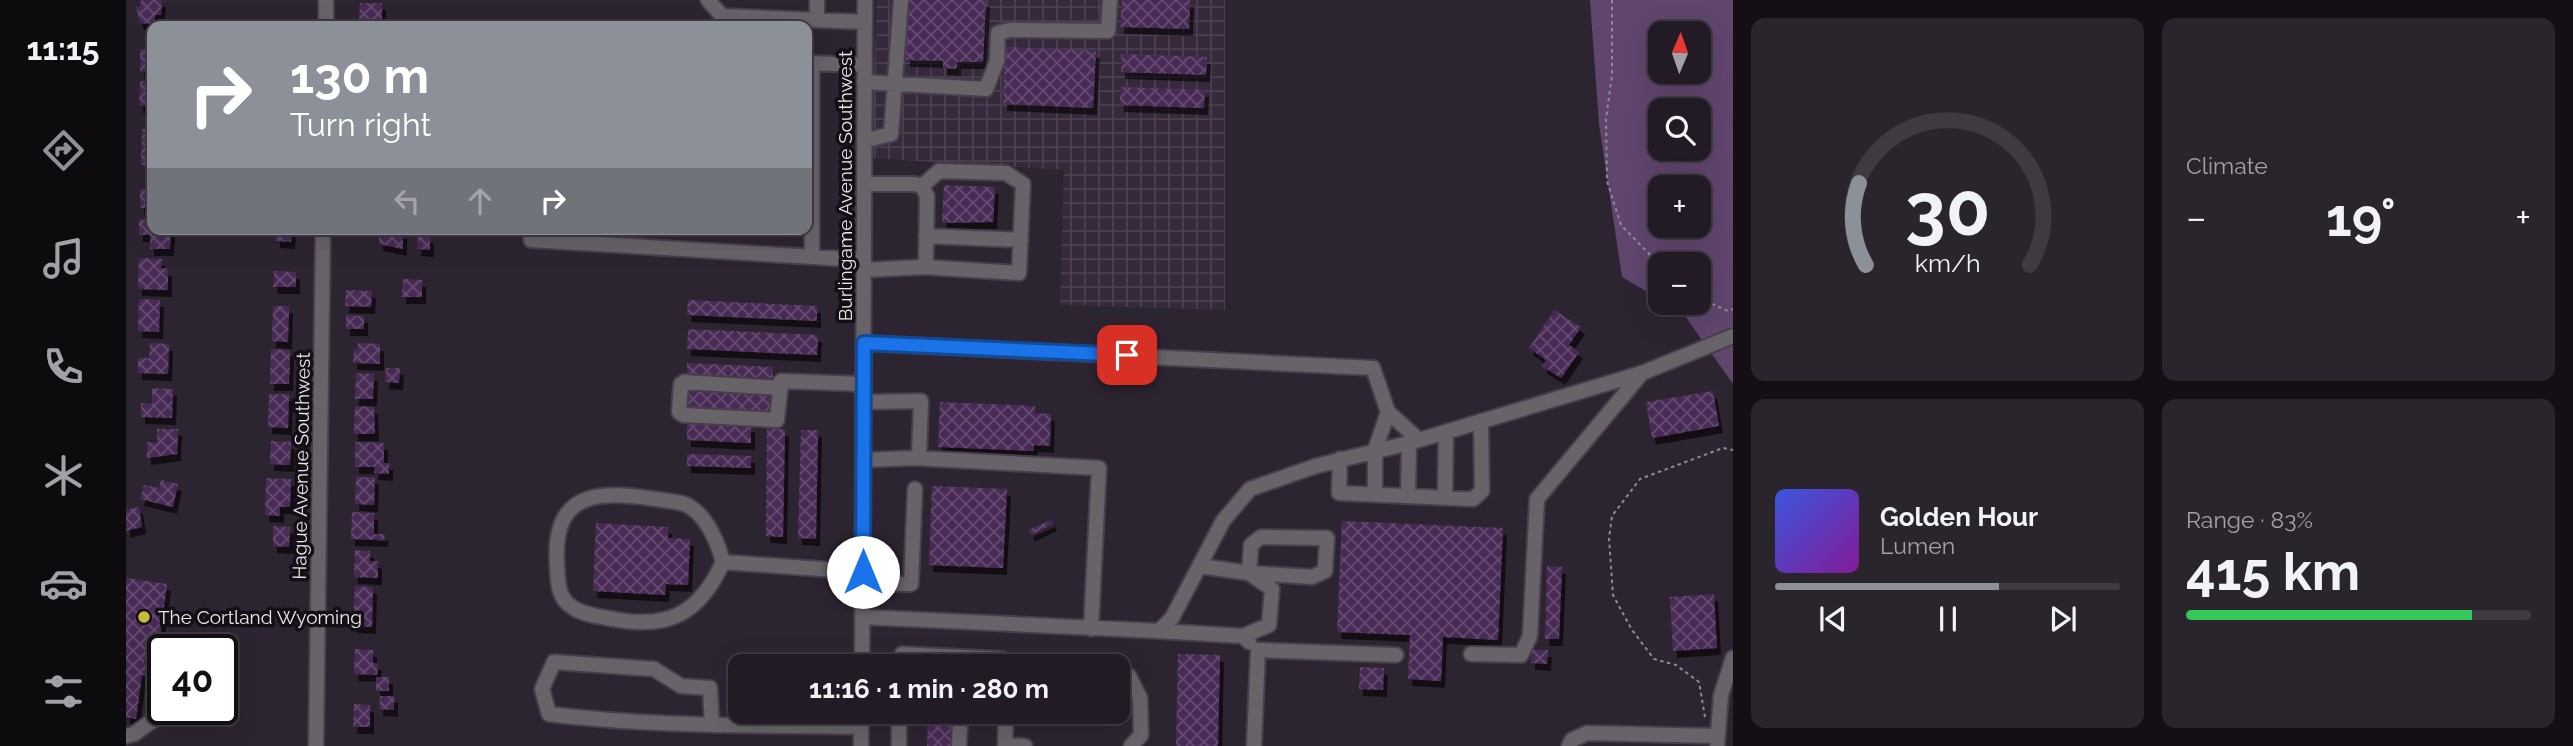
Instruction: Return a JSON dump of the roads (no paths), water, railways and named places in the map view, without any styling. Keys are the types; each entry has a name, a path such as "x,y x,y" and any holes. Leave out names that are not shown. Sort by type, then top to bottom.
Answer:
{"street":[{"path":"326,0 326,21"},
{"path":"708,0 722,16 864,22"},
{"path":"817,0 817,20"},
{"name":"Burlingame Avenue Southwest","path":"862,654 864,0"},
{"path":"864,141 891,134 901,0"},
{"path":"864,82 986,89 995,70 998,33 1010,30 1108,31 1110,0"},
{"path":"812,63 864,65"},
{"path":"531,235 531,240 812,257 864,265 1019,273 1023,184 1006,173 939,171 922,186 864,184"},
{"path":"922,186 927,195 923,267"},
{"name":"Hague Avenue Southwest","path":"316,746 323,235"},
{"path":"812,235 812,257"},
{"path":"926,236 1021,240"},
{"path":"1160,631 1172,618 1223,521 1250,489 1340,459 1446,432 1642,373 1733,336"},
{"path":"864,343 1373,368 1388,412 1414,441 1408,496"},
{"path":"1471,654 1521,655 1530,636 1537,499 1642,373"},
{"path":"780,388 684,382 681,384 679,412 683,415 777,420 783,381 863,384"},
{"path":"863,402 921,401 919,458"},
{"path":"1375,495 1375,450 1388,412"},
{"path":"1340,459 1339,493 1473,499 1482,491 1481,421"},
{"path":"1446,432 1446,498"},
{"path":"863,460 919,458 1098,468 1091,628"},
{"path":"723,562 911,584 915,489"},
{"path":"585,497 681,502 701,517 716,538 723,562 701,600 680,616 657,622 625,621 573,608 559,593 555,541 567,510 585,497"},
{"path":"1200,566 1249,573 1312,577 1325,571 1327,538 1261,537 1251,545 1249,573"},
{"path":"862,617 1243,636 1269,625 1272,589 1249,573"},
{"path":"1243,636 1258,650 1396,655"},
{"path":"1254,746 1258,650"},
{"path":"1569,746 1572,740 1587,733 1713,739 1723,685 1733,658"},
{"path":"712,725 710,688 681,686 654,669 554,662 542,689 549,714 623,723 712,725 737,724"},
{"path":"1130,678 1140,698 1142,735 1131,746"},
{"path":"861,724 861,746"},
{"path":"899,724 899,746"},
{"path":"960,724 960,746"},
{"path":"1006,724 1005,745 1026,746"},
{"path":"126,736 147,725"}],"place":[{"name":"The Cortland Wyoming","path":"144,617"}]}
